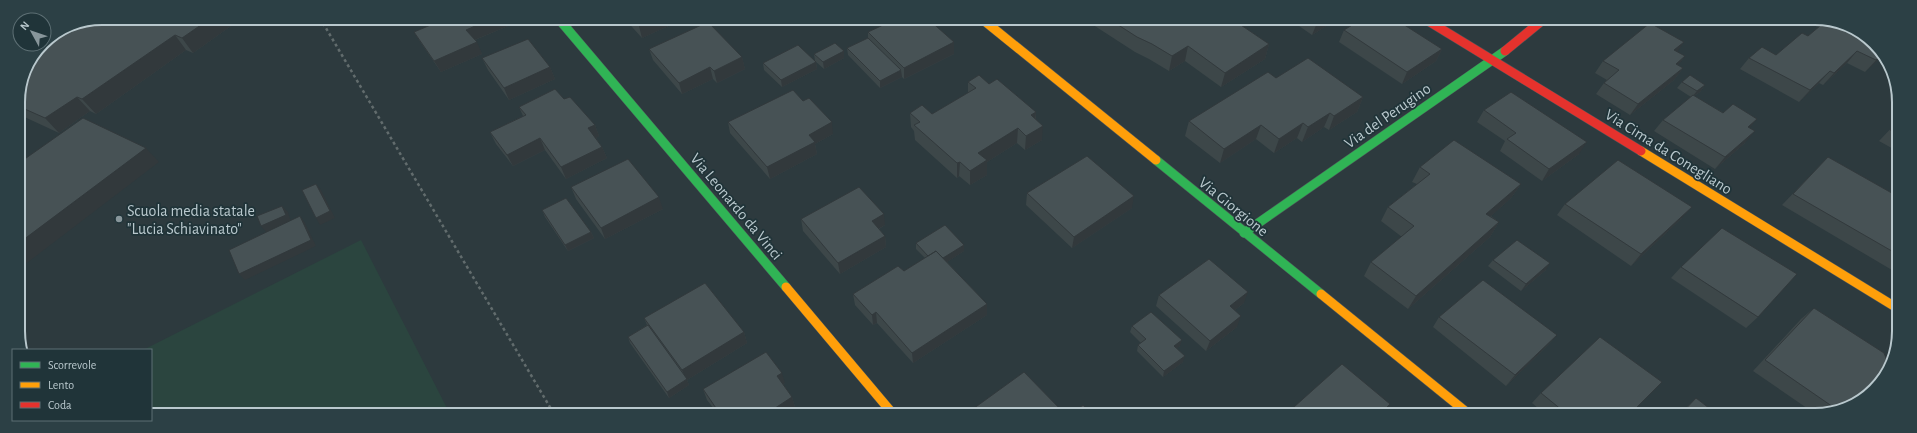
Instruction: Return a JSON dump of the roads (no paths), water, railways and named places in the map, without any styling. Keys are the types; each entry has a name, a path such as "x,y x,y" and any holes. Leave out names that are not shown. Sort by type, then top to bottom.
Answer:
{"street":[{"name":"Via Leonardo da Vinci","path":"564,25 888,408"},
{"name":"Via Giorgione","path":"989,25 1244,233 1463,408"},
{"name":"Via Cima da Conegliano","path":"1435,25 1892,305"},
{"name":"Via del Perugino","path":"1244,233 1493,60 1537,25"}],"place":[{"name":"Scuola media statale \"Lucia Schiavinato\"","path":"119,219"}]}
